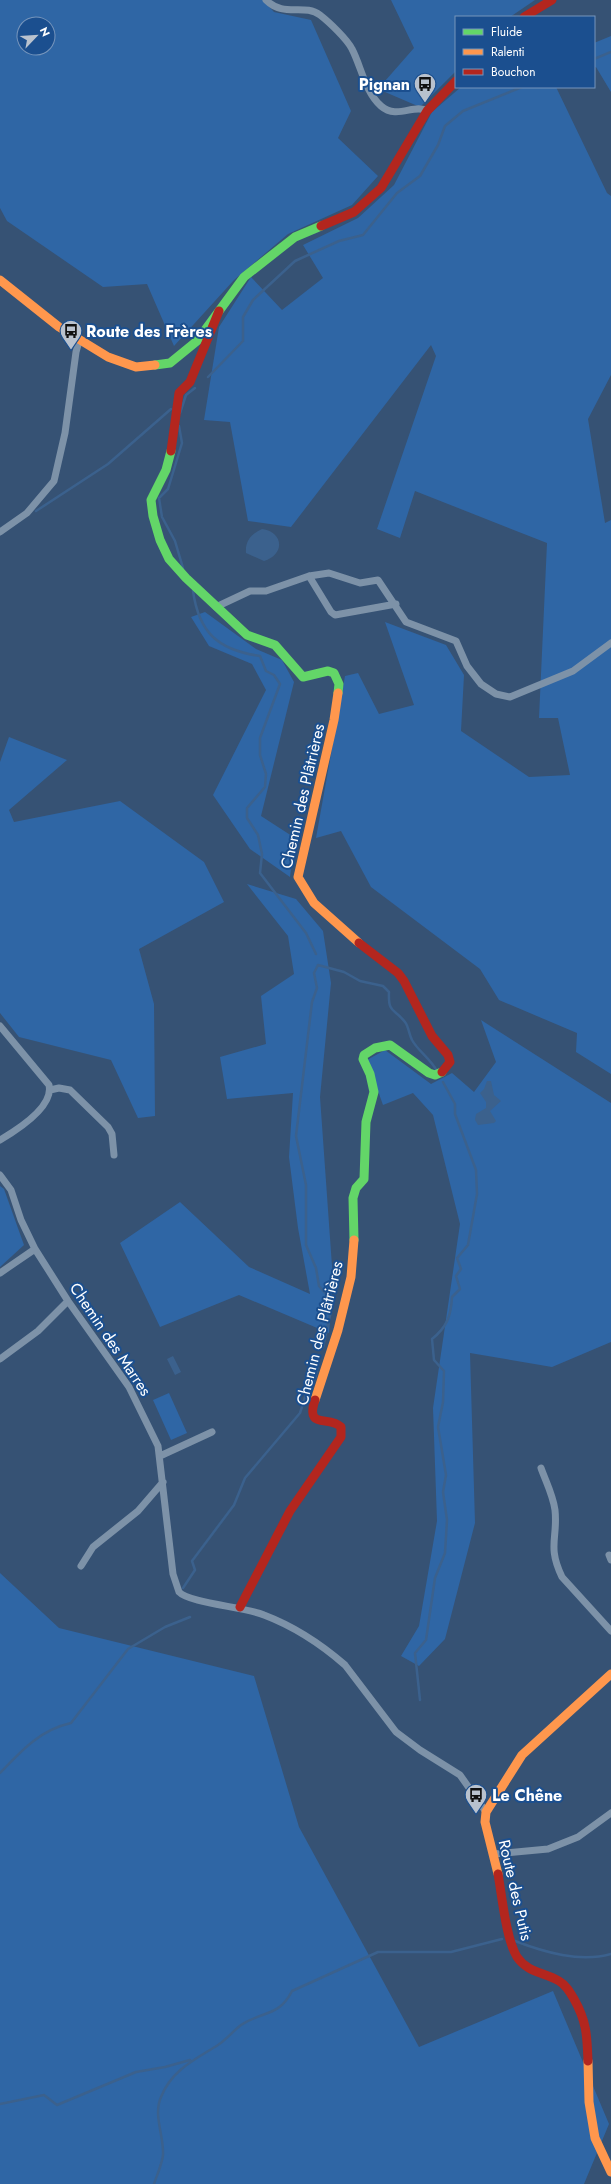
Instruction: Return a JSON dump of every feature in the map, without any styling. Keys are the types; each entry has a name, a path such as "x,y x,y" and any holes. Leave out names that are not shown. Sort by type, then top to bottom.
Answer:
{"street":[{"path":"266,0 283,10 313,11 326,20 348,43 367,84 380,106 397,112 420,109 427,111"},
{"path":"526,16 552,0"},
{"path":"0,280 34,309 79,341 108,357 136,367 170,362 197,341 244,277 295,238 354,212 381,188 427,111 455,82"},
{"name":"Chemin des Plâtrières","path":"218,312 190,382 179,393 173,442 168,463 151,500 156,528 169,559 186,578 247,635 274,645 287,657 303,677 328,671 334,673 338,678 338,696 334,720 298,877 304,891 324,914 398,973 404,981 424,1022 448,1055 450,1062 444,1071 435,1075 429,1073 390,1045 375,1048 364,1055 363,1059 370,1074 374,1092 366,1122 364,1179 356,1188 353,1198 353,1266 338,1330 312,1409 314,1417 318,1421 337,1423 341,1427 341,1437 290,1511 240,1607"},
{"path":"0,532 27,513 54,481 65,433 76,352 79,341"},
{"path":"216,607 250,591 266,591 309,576 329,573 360,583 378,580 387,595 396,604 406,622 456,641 467,666 480,684 496,694 510,697 573,671 611,643"},
{"path":"309,576 331,612 335,615 396,604"},
{"path":"0,1026 49,1085 50,1090 48,1100 43,1107 18,1128 0,1140"},
{"path":"50,1090 59,1088 70,1090 108,1127 112,1134 114,1155"},
{"name":"Chemin des Marres","path":"0,1175 11,1190 21,1220 35,1249 68,1301 129,1388 149,1426 160,1456 173,1574 178,1592 190,1599 240,1607 264,1614 291,1628 336,1657 349,1670 396,1732 420,1750 457,1773 486,1812"},
{"path":"0,1273 35,1249"},
{"path":"0,1359 38,1331 68,1301"},
{"path":"160,1456 212,1432"},
{"path":"541,1468 551,1494 555,1511 552,1544 557,1567 562,1577 611,1632"},
{"path":"80,1566 93,1547 138,1511 163,1482"},
{"path":"486,1812 522,1755 611,1674"},
{"name":"Route des Putis","path":"486,1812 485,1822 494,1854 509,1937 518,1958 530,1970 559,1981 569,1990 583,2014 587,2028 589,2102 595,2138 611,2172"},
{"path":"494,1854 548,1849 578,1836 611,1812"}],"shaded area":[{"path":"0,0 263,0 274,12 311,20 351,111 338,138 378,176 352,205 288,234 234,280 174,346 147,284 103,287 7,221 0,208"},
{"path":"391,0 535,0 511,16 455,16 455,72 420,107 378,89 414,48"},
{"path":"611,36 611,92 595,68 595,43"},
{"path":"460,88 556,88 607,193 611,196 611,375 588,419 605,523 611,520 611,1074 576,1052 577,1033 499,1000 480,969 371,887 341,831 316,838 345,676 358,673 379,714 414,705 385,622 446,645 464,675 461,731 529,777 570,775 558,718 539,718 547,543 415,491 400,538 377,529 436,356 431,345 291,527 248,521 230,422 204,420 219,327 251,277 282,310 323,278 303,245 358,218 394,185 432,112"},
{"path":"262,529 275,534 279,544 276,554 264,561 246,553 250,538"},
{"path":"205,612 256,649 282,660 294,682 261,816 295,838 290,877 250,849 213,795 266,690 252,664 209,646 191,617"},
{"path":"9,737 67,760 9,810 14,822 120,801 204,862 224,902 139,949 154,1004 155,1116 138,1118 111,1060 19,1037 0,1013 0,762"},
{"path":"247,884 296,899 323,931 331,983 320,1097 333,1280 329,1333 239,1295 160,1327 120,1243 180,1202 249,1267 310,1294 298,1228 289,1157 293,1093 227,1099 220,1057 266,1044 261,996 294,974 288,936"},
{"path":"481,1020 611,1103 611,1342 552,1367 470,1353 475,1523 445,1639 419,1666 401,1656 419,1626 437,1521 433,1408 460,1224 433,1115 413,1093 383,1105 367,1060 385,1050 431,1084 452,1073 474,1092 496,1062"},
{"path":"487,1081 491,1081 494,1095 501,1101 490,1111 496,1121 494,1123 478,1125 475,1120 476,1114 486,1108 486,1102 480,1093 484,1089"},
{"path":"0,1186 4,1189 24,1245 0,1267"},
{"path":"173,1356 181,1372 175,1375 167,1359"},
{"path":"169,1393 187,1433 171,1440 153,1400"},
{"path":"0,1573 59,1628 254,1676 299,1827 419,2047 553,1991 609,2124 584,2184 0,2184"}],"waterway":[{"path":"595,59 611,52"},
{"path":"208,377 243,341 243,317 253,300 295,261 339,241 363,235 397,193 420,176 438,145 445,126 463,111 520,88"},
{"path":"180,413 186,395 195,388"},
{"path":"36,511 108,464 171,409"},
{"path":"179,426 182,443 168,489 159,498 162,517 175,541 183,568"},
{"path":"193,591 200,618 213,637 222,644 233,649 260,656 266,671 274,675 280,684 260,738 260,755 266,774 265,787 247,808 247,818 258,835 262,854 260,873 306,933 316,954"},
{"path":"323,1347 331,1311 327,1295 319,1286 316,1268 306,1245 306,1185 296,1136 312,1002 317,988 314,973 318,965 344,972 360,981 383,986 389,992 392,1010 405,1022 411,1038 437,1071"},
{"path":"420,1700 415,1653 426,1640 435,1578 445,1553 447,1520 443,1492 446,1475 438,1427 443,1402 444,1371 434,1360 432,1339 445,1325 451,1310 452,1297 460,1289 456,1276 461,1269 457,1258 468,1245 477,1194 476,1170 455,1114 455,1104 443,1082"},
{"path":"183,1588 195,1570 192,1561 234,1505 245,1478 300,1413 306,1394 315,1378 319,1361"},
{"path":"0,1773 32,1742 60,1726 71,1723 128,1649 165,1627 190,1617"},
{"path":"154,2184 161,2166 163,2155 158,2118 161,2097 171,2080 185,2066 221,2043 241,2025 276,2009 282,2005 292,1991 378,1952 451,1952 502,1939"},
{"path":"515,1941 538,1949 575,1957 611,1954"},
{"path":"0,2104 44,2095 57,2105 136,2072 165,2067 190,2060"}],"traffic: fast":[{"path":"155,365 170,363 197,341 244,277 295,237 321,226"},
{"path":"171,451 166,470 151,500 153,516 160,540 169,559 186,578 247,635 275,645 303,677 328,671 334,673 339,684 338,693"},
{"path":"354,1240 353,1198 356,1188 364,1179 366,1122 374,1092 370,1074 363,1059 364,1055 375,1048 390,1045 429,1073 435,1075 442,1072"}],"traffic: slow":[{"path":"0,280 59,327 108,357 136,367 155,365"},
{"path":"338,693 334,720 298,877 314,903 359,943"},
{"path":"315,1400 338,1330 351,1277 354,1240"},
{"path":"498,1874 485,1822 486,1812 522,1755 611,1674"},
{"path":"588,2061 589,2102 595,2138 611,2172"}],"traffic: jam":[{"path":"526,16 552,0"},
{"path":"321,226 354,212 381,188 427,111 455,82"},
{"path":"171,451 179,393 190,382 219,311"},
{"path":"359,943 398,973 404,981 432,1036 448,1055 450,1062 442,1072"},
{"path":"240,1607 290,1511 341,1437 341,1427 330,1422 316,1419 313,1415 315,1400"},
{"path":"498,1874 507,1929 513,1949 517,1957 526,1966 559,1981 569,1991 582,2015 584,2022 587,2036 588,2061"}],"place":[{"name":"Pignan","path":"425,104"},
{"name":"Route des Frères","path":"71,350"},
{"name":"Le Chêne","path":"476,1814"}]}
